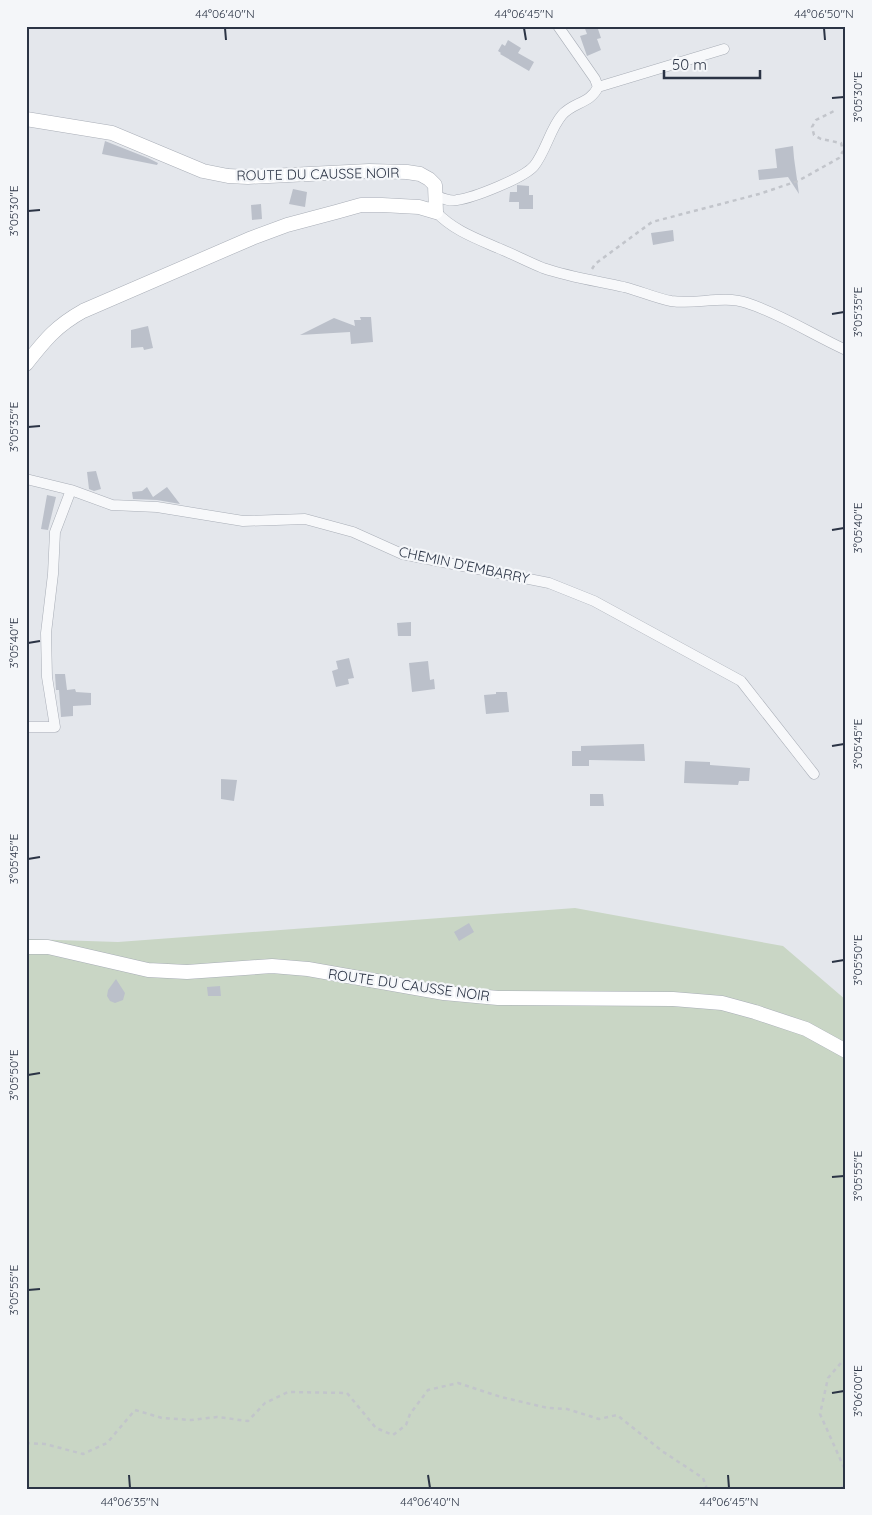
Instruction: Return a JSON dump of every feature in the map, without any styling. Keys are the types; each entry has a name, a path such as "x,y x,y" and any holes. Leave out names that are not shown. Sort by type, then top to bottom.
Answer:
{"street":[{"path":"558,26 594,78 598,87"},
{"path":"434,195 446,200 456,200 523,175 534,166 563,114 594,95 598,87 724,49"},
{"name":"ROUTE DU CAUSSE NOIR","path":"26,119 112,133 203,171 228,176 248,177 369,171 420,174 435,185 436,212"},
{"path":"26,364 49,335 65,321 83,311 252,238 361,205 419,207 436,212 444,221 463,233 543,268 585,280 625,288 672,301 693,303 725,300 745,302 846,350"},
{"name":"CHEMIN D'EMBARRY","path":"26,479 71,490 112,505 157,507 243,521 305,519 353,532 402,554 549,583 594,601 741,681 814,774"},
{"path":"26,727 55,727 47,677 46,633 53,574 55,532 71,490"},
{"name":"ROUTE DU CAUSSE NOIR","path":"26,947 48,947 148,970 187,972 272,966 308,969 444,993 498,998 673,999 722,1004 755,1012 806,1029 846,1051"}],"path":[{"path":"585,280 595,264 652,222 759,194 798,181 839,158 843,150 841,144 821,139 814,135 812,127 816,120 836,110"},
{"path":"846,1356 828,1378 820,1414 846,1472"},
{"path":"26,1443 44,1444 83,1454 107,1444 135,1410 162,1418 191,1420 216,1417 248,1421 265,1403 288,1392 347,1393 376,1428 394,1435 406,1425 410,1414 428,1390 458,1383 501,1398 548,1408 567,1409 600,1420 617,1415 662,1451 703,1478 707,1489"},
{"path":"840,1489 846,1484"}],"green space":[{"path":"575,908 783,946 846,1000 846,1489 26,1489 26,939 118,942"}],"building":[{"path":"584,26 597,26 601,38 597,39 601,50 587,56 580,36 587,34"},
{"path":"508,40 521,48 518,53 534,62 529,71 500,54 498,51 502,44 505,46"},
{"path":"105,141 158,163 157,165 102,154"},
{"path":"793,146 799,194 788,177 759,180 758,170 777,168 775,149"},
{"path":"517,185 529,186 529,195 533,195 533,209 519,209 519,202 509,202 510,192 517,192"},
{"path":"293,189 307,192 305,207 289,204"},
{"path":"261,204 262,219 252,220 251,205"},
{"path":"673,230 674,241 653,245 651,233"},
{"path":"360,317 371,317 373,342 351,344 350,332 300,335 334,318 355,326 354,320 361,320"},
{"path":"148,326 153,348 144,350 143,347 131,348 131,330"},
{"path":"96,471 101,489 94,491 89,489 87,472"},
{"path":"147,487 153,497 167,487 180,504 157,500 133,499 132,492 142,491"},
{"path":"47,495 56,497 48,530 41,529"},
{"path":"411,622 411,636 398,636 397,623"},
{"path":"349,658 354,678 348,679 349,684 336,687 332,671 338,669 336,661"},
{"path":"428,661 430,680 434,679 435,689 412,692 409,663"},
{"path":"55,674 65,674 67,690 75,689 76,692 91,693 91,705 73,706 73,716 61,717 59,690 56,690"},
{"path":"496,692 507,692 509,712 486,714 484,695 496,694"},
{"path":"644,744 645,761 589,760 589,766 572,766 572,751 581,751 581,746"},
{"path":"685,761 710,762 710,765 750,768 749,781 739,781 738,785 684,783"},
{"path":"221,779 237,780 234,801 221,799"},
{"path":"590,794 603,794 604,806 590,806"},
{"path":"469,923 474,932 459,941 454,932"},
{"path":"116,979 125,993 123,1000 115,1003 110,1001 107,996 108,990"},
{"path":"220,986 221,996 208,996 207,987"}]}
